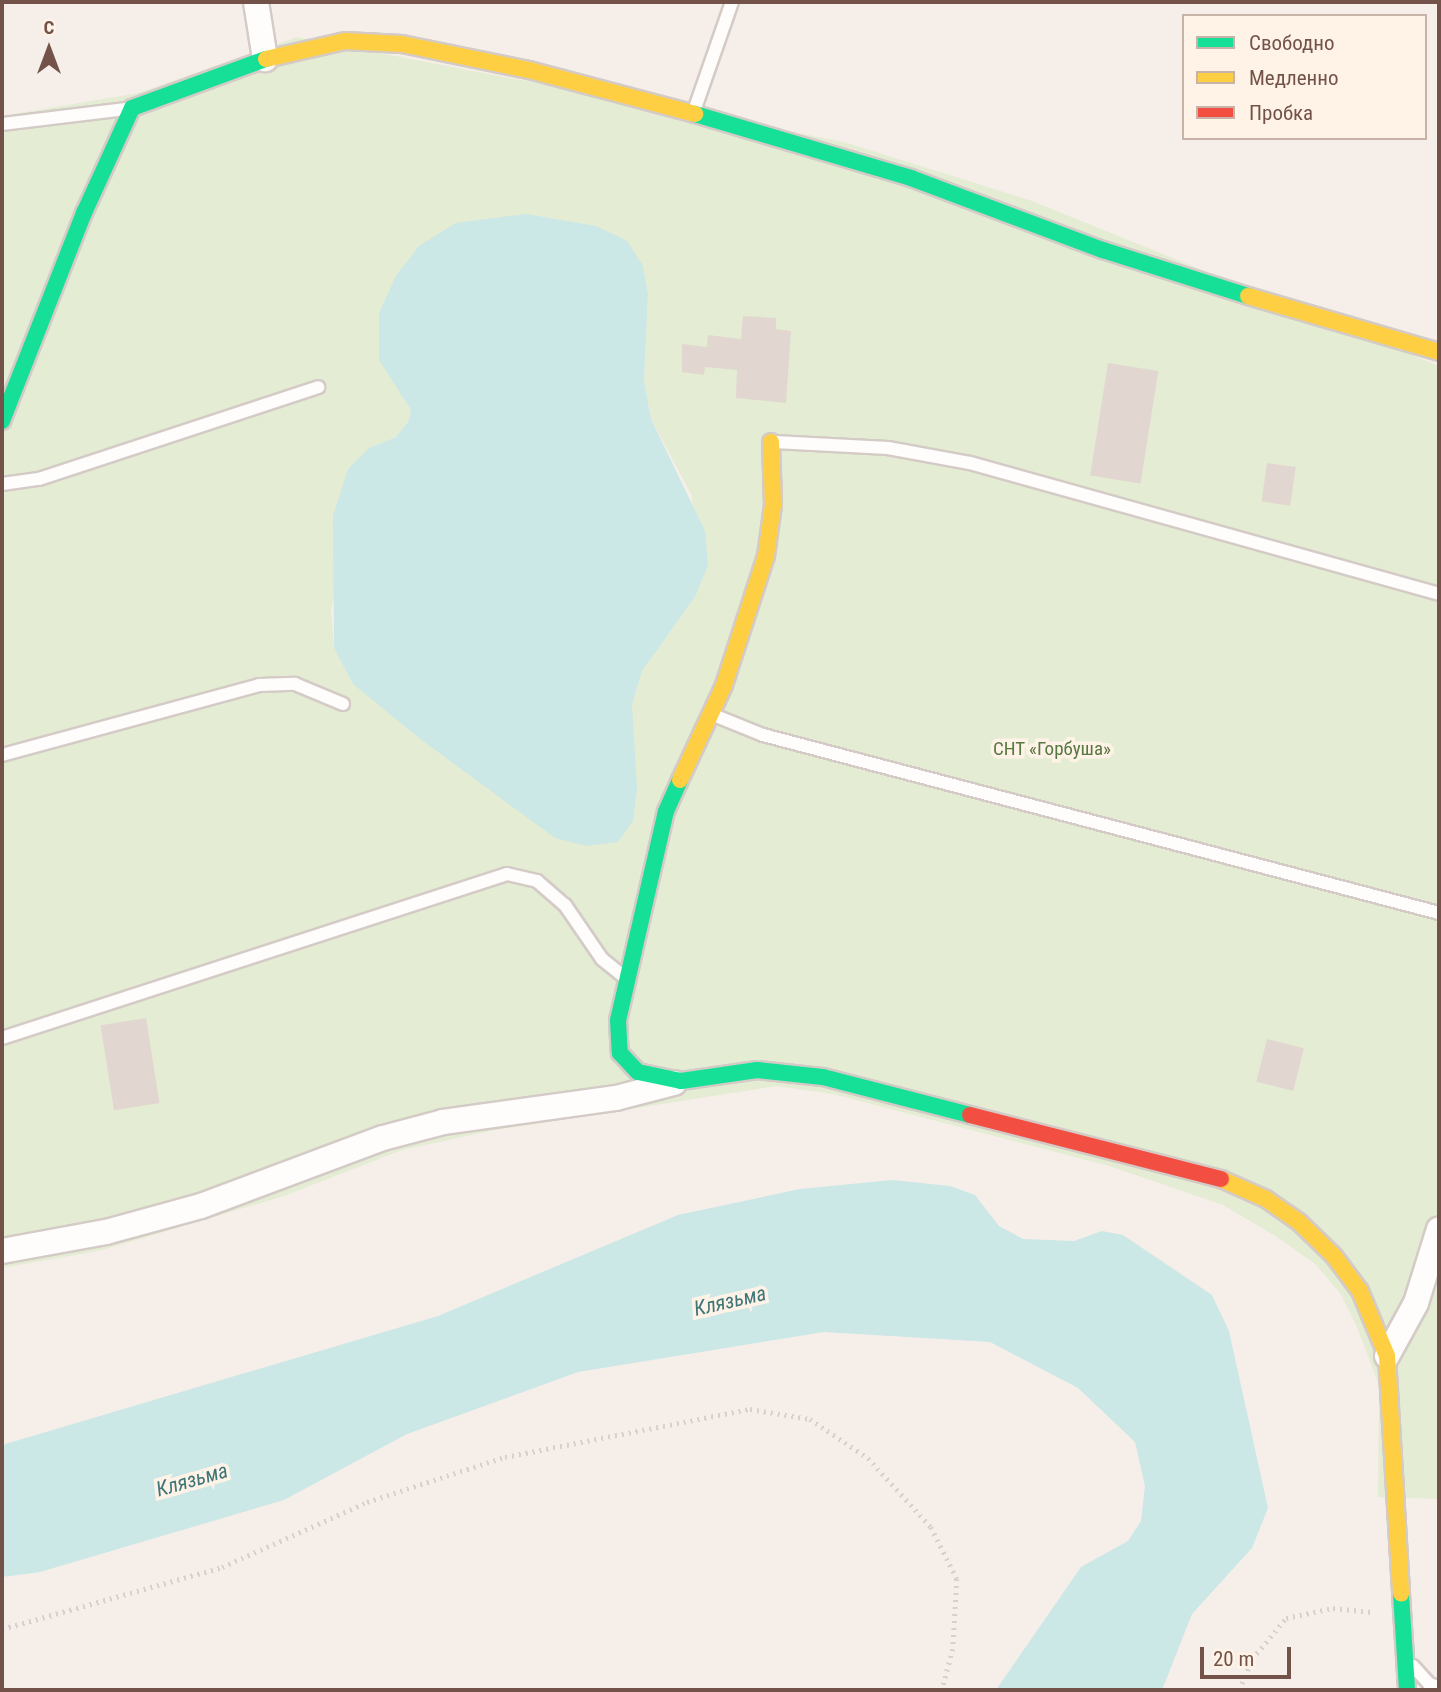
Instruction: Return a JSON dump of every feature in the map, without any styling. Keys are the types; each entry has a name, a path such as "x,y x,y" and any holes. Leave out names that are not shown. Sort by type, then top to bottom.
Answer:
{"street":[{"path":"256,2 265,59"},
{"path":"2,421 84,213 132,108 265,59 345,41 402,44 529,71 693,113 911,178 1103,250 1420,350 1439,352"},
{"path":"681,1081 638,1072 620,1053 618,1020 666,811 711,714 766,556 773,505 771,442"},
{"path":"2,1251 106,1233 201,1206 383,1138 443,1122 616,1098 681,1081 757,1070 823,1077 1220,1178 1266,1199 1334,1256 1360,1291 1387,1356 1407,1690"},
{"path":"1387,1356 1416,1303 1439,1229"}],"lane":[{"path":"693,113 732,2"},
{"path":"2,124 132,108"},
{"path":"2,484 39,479 318,387"},
{"path":"771,442 888,448 970,463 1439,594"},
{"path":"2,755 259,685 295,684 343,704"},
{"path":"711,714 777,738 1439,913"},
{"path":"2,1038 508,874 537,881 565,905 602,959 627,979"},
{"path":"1404,1657 1429,1684 1439,1687"}],"path":[{"path":"2,1629 222,1567 367,1502 505,1457 750,1409 810,1419 868,1458 931,1527 957,1579 953,1649 942,1690"},
{"path":"1239,1690 1252,1659 1286,1618 1333,1608 1373,1612 1403,1628"}],"green space":[{"name":"СНТ «Горбуша»","path":"297,37 844,142 1032,201 1439,366 1439,1499 1378,1497 1379,1385 1356,1325 1340,1293 1315,1264 1277,1237 1223,1205 1109,1166 833,1094 776,1086 490,1131 402,1150 284,1196 103,1250 2,1268 2,116 138,93","holes":["643,266 648,294 644,380 651,419 692,496 695,597 642,671 632,705 632,744 419,738 353,683 334,648 331,610 369,448 396,437 408,422 411,410 404,399"]}],"water":[{"path":"526,214 596,226 627,241 643,266 648,294 644,380 651,419 705,531 708,565 695,597 642,671 632,705 637,788 633,821 618,842 586,846 555,838 419,738 353,684 334,648 333,516 348,469 369,448 396,437 408,422 411,410 379,360 379,313 396,276 419,246 456,223"},
{"name":"Клязьма","path":"892,1180 950,1186 975,1195 999,1226 1023,1239 1074,1241 1102,1231 1123,1235 1212,1295 1229,1331 1268,1508 1252,1548 1192,1614 1162,1690 996,1690 1081,1567 1128,1541 1141,1521 1145,1486 1135,1442 1078,1388 990,1342 824,1332 578,1372 407,1434 284,1500 40,1572 2,1577 2,1445 438,1316 678,1215 800,1189"}],"building":[{"path":"743,316 776,318 776,329 791,331 786,403 736,398 737,370 705,367 704,375 682,372 682,344 707,347 708,335 741,339"},
{"path":"1108,363 1158,371 1141,484 1090,476"},
{"path":"1267,463 1296,467 1290,506 1262,502"},
{"path":"146,1018 159,1103 114,1110 101,1025"},
{"path":"1267,1039 1304,1048 1293,1091 1256,1082"}],"traffic: fast":[{"path":"2,421 84,213 132,108 266,59"},
{"path":"695,114 911,178 1103,250 1248,296"},
{"path":"680,780 666,811 618,1020 620,1053 638,1072 681,1081 757,1070 823,1077 970,1115"},
{"path":"1401,1594 1407,1690"}],"traffic: slow":[{"path":"266,59 345,41 402,44 529,70 695,114"},
{"path":"1248,296 1439,352"},
{"path":"680,780 724,685 766,556 773,505 771,442"},
{"path":"1221,1179 1266,1199 1299,1222 1334,1256 1360,1291 1387,1356 1401,1594"}],"traffic: jam":[{"path":"970,1115 1221,1179"}]}
